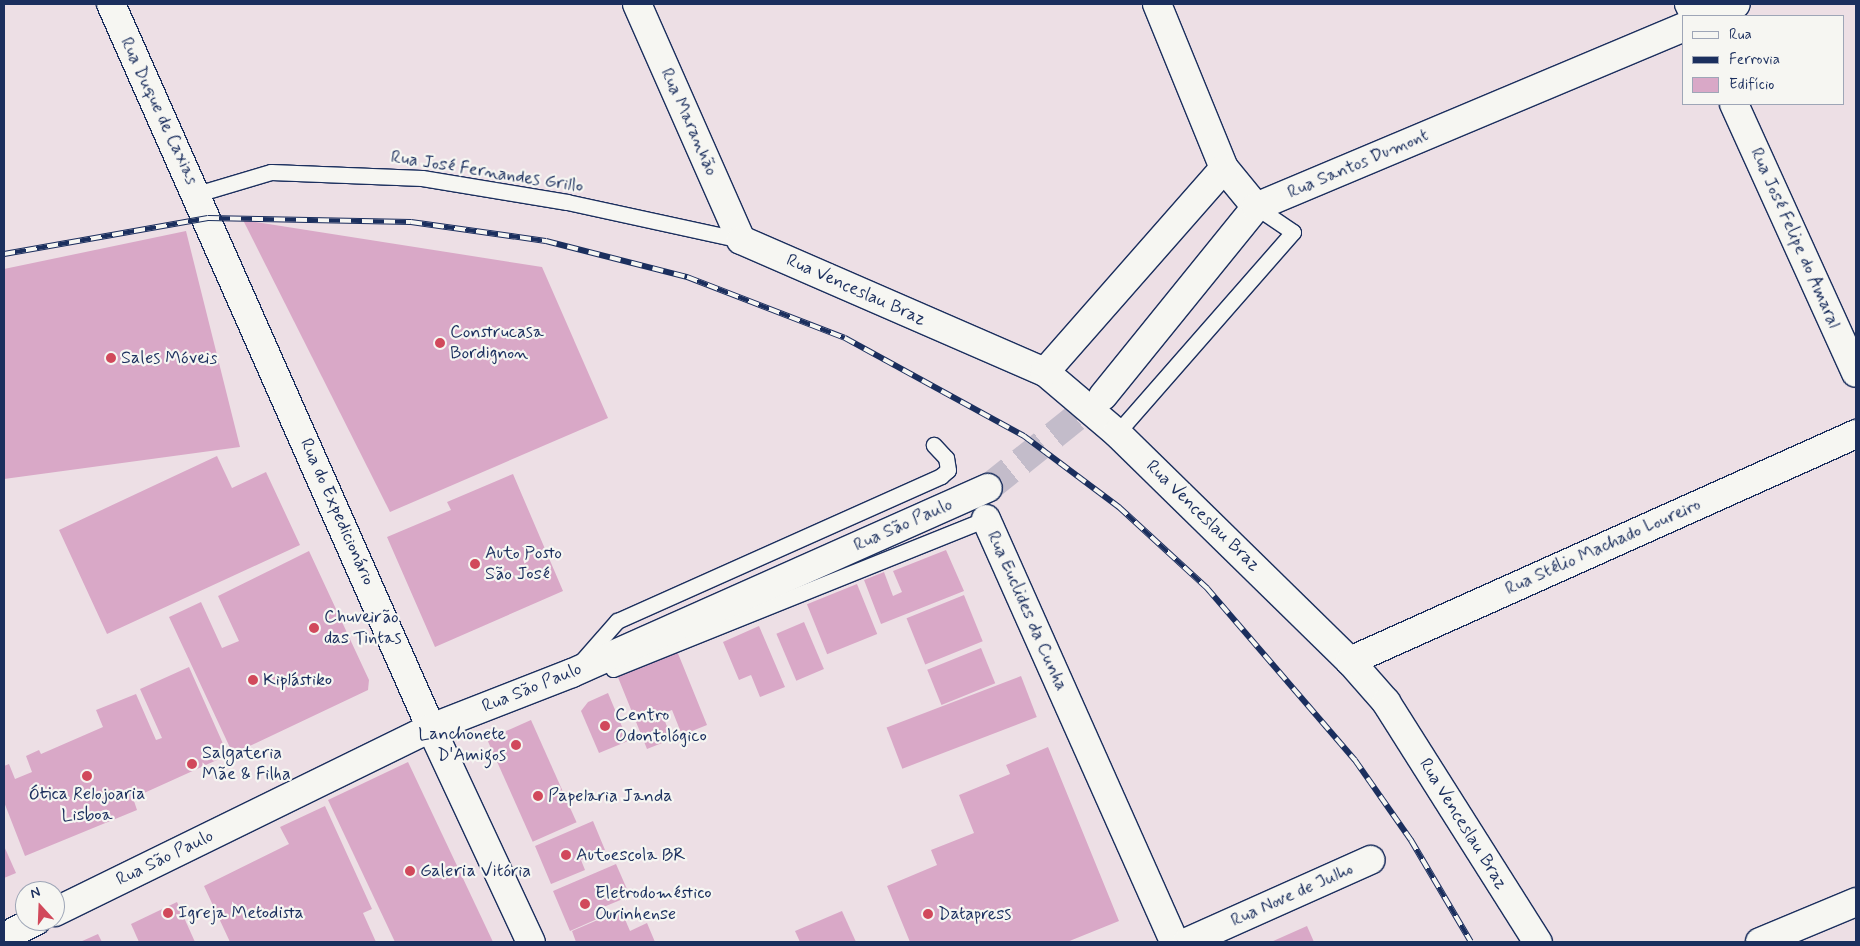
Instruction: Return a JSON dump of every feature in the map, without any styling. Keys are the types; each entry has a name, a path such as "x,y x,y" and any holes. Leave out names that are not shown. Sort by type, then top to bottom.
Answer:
{"street":[{"name":"Rua Duque de Caxias","path":"111,4 203,206"},
{"path":"1157,4 1224,168 1256,207"},
{"path":"1710,15 1736,4"},
{"name":"Rua Maranhão","path":"646,7 742,240"},
{"name":"Rua Santos Dumont","path":"1103,396 1256,207 1682,28"},
{"name":"Rua José Felipe do Amaral","path":"1734,105 1856,373"},
{"path":"1045,372 1224,168"},
{"name":"Rua do Expedicionário","path":"203,206 431,728 531,942"},
{"name":"Rua Venceslau Braz","path":"742,240 1045,372 1117,432 1350,661 1386,702 1538,942"},
{"name":"Rua Stélio Machado Loureiro","path":"1350,661 1856,434"},
{"name":"Rua São Paulo","path":"65,907 431,728 572,673 988,488"},
{"name":"Rua Euclides da Cunha","path":"986,519 1174,942"},
{"name":"Rua Nove de Julho","path":"1187,942 1370,860"},
{"path":"1760,942 1856,902"},
{"path":"4,937 16,931"}],"lane":[{"name":"Rua José Fernandes Grillo","path":"203,206 271,172 422,178 567,202 742,240"},
{"path":"1117,432 1293,232 1256,207"},
{"path":"572,673 617,621 941,476 948,470 946,458 934,445"},
{"name":"Rua Euclides da Cunha","path":"572,673 609,671 986,519"}],"building":[{"name":"Construcasa Bordignon","path":"243,220 542,267 608,418 390,512"},
{"name":"Sales Móveis","path":"186,231 240,447 4,479 4,269"},
{"path":"217,456 232,488 266,472 300,545 107,634 59,530"},
{"name":"Auto Posto São José","path":"513,474 563,591 435,647 387,537 451,510 447,502"},
{"path":"946,550 964,591 881,624 864,580 884,572 893,596 902,592 893,571"},
{"name":"Kiplástiko","path":"309,551 369,680 368,690 233,754 169,617 201,602 222,648 239,641 218,596"},
{"path":"857,584 877,634 827,654 807,604"},
{"path":"964,595 983,641 925,665 907,618"},
{"path":"804,622 824,669 796,681 776,634"},
{"path":"759,626 785,687 760,697 751,675 739,680 723,642"},
{"path":"675,646 707,725 682,735 672,710 662,714 672,739 647,749 615,670"},
{"path":"981,648 995,683 941,705 927,670"},
{"path":"189,667 228,755 133,798 137,810 25,856 4,802 4,766 9,764 15,779 32,772 26,756 39,750 41,754 103,727 96,710 136,694 156,740 162,738 140,689"},
{"path":"1021,676 1037,717 902,769 887,728"},
{"name":"Centro Odontológico","path":"608,693 628,741 599,753 581,711 588,702"},
{"name":"Papelaria Janda","path":"531,720 577,822 533,842 487,740"},
{"path":"1048,747 1119,921 1067,942 910,942 887,886 937,865 931,850 974,833 959,795 1010,774 1006,765"},
{"name":"Galeria Vitória","path":"408,762 493,942 395,942 328,800"},
{"path":"325,806 372,909 363,913 376,942 230,942 204,886 289,844 280,827"},
{"name":"Autoescola BR","path":"593,821 605,850 581,860 585,870 551,884 535,846"},
{"path":"4,846 16,873 4,878"},
{"name":"Eletrodoméstico Ourinhense","path":"616,864 630,896 594,911 597,919 570,931 553,891"},
{"name":"Igreja Metodista","path":"177,902 195,942 139,942 131,924"},
{"path":"621,910 630,931 647,923 655,942 576,942 572,931"},
{"path":"842,911 856,942 800,942 795,931"},
{"path":"1307,926 1314,942 1271,942"},
{"path":"98,934 102,942 80,942"}],"tunnel":[{"path":"988,488 1103,396"}],"railway":[{"path":"4,254 208,218 411,222 546,241 687,277 845,338 1024,436 1119,507 1207,588 1355,760 1411,840 1471,942"}],"place":[{"name":"Construcasa Bordignon","path":"440,343"},
{"name":"Sales Móveis","path":"111,358"},
{"name":"Auto Posto São José","path":"475,564"},
{"name":"Chuveirão das Tintas","path":"314,628"},
{"name":"Kiplástiko","path":"253,680"},
{"name":"Centro Odontológico","path":"605,726"},
{"name":"Lanchonete D'Amigos","path":"516,745"},
{"name":"Salgateria Mãe & Filha","path":"192,764"},
{"name":"Ótica Relojoaria Lisboa","path":"87,776"},
{"name":"Papelaria Janda","path":"538,796"},
{"name":"Autoescola BR","path":"566,855"},
{"name":"Galeria Vitória","path":"410,871"},
{"name":"Eletrodoméstico Ourinhense","path":"585,904"},
{"name":"Igreja Metodista","path":"168,913"},
{"name":"Datapress","path":"928,914"}]}
